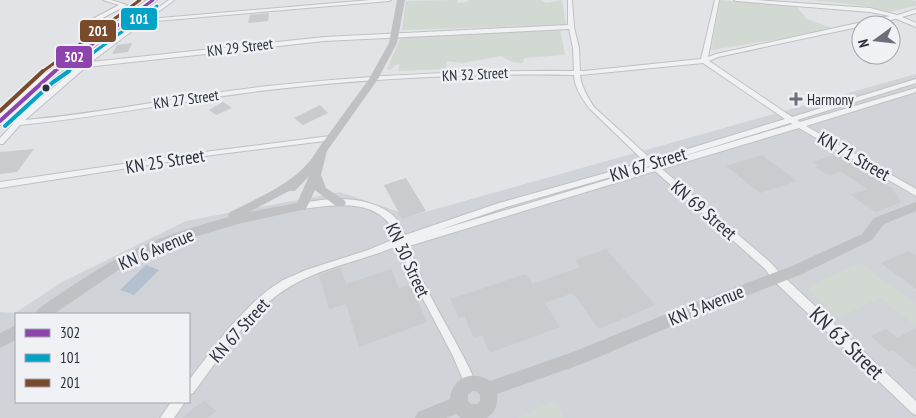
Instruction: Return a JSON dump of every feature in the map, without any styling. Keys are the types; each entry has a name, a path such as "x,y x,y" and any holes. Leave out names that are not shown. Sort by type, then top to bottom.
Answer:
{"highway":[{"path":"1,117 41,75 146,0"},
{"path":"1,117 47,76 153,0"}],"main road":[{"path":"281,210 284,198 318,159 330,138 373,79 396,35 401,0"},
{"path":"302,206 315,175 318,159"},
{"path":"315,175 321,190 340,203"},
{"path":"215,225 296,183"},
{"name":"KN 6 Avenue","path":"44,313 113,267 173,238 215,225 302,206"},
{"name":"KN 3 Avenue","path":"487,390 576,359 686,313 778,278 867,237 879,220 916,206"},
{"path":"0,341 15,333"},
{"path":"470,383 480,384 487,390 489,404 482,411 467,411 460,404 460,391 470,383"},
{"path":"424,418 460,404"}],"street":[{"path":"87,24 124,5 124,3 105,0"},
{"path":"0,142 17,123 84,65 172,0"},
{"path":"142,22 389,0"},
{"name":"KN 69 Street","path":"570,0 571,27 576,48 575,65 579,86 592,108 654,166 768,266 778,278"},
{"path":"704,60 717,0"},
{"path":"736,0 870,10 891,15"},
{"path":"806,0 811,5"},
{"path":"898,15 916,10"},
{"path":"901,19 916,25"},
{"path":"578,73 704,60 851,26"},
{"name":"KN 29 Street","path":"84,65 293,41 571,27"},
{"name":"KN 71 Street","path":"704,60 800,126 916,193"},
{"name":"KN 32 Street","path":"373,79 508,72 578,73"},
{"name":"KN 27 Street","path":"1,117 17,123 268,88 373,79"},
{"name":"KN 67 Street","path":"654,166 916,81"},
{"name":"KN 67 Street","path":"190,388 238,326 275,291 298,278 471,220 654,166 800,126 916,90"},
{"name":"KN 25 Street","path":"0,185 212,153 330,138"},
{"name":"KN 30 Street","path":"302,206 340,203 367,206 388,216 394,222 420,288 470,383"},
{"name":"KN 63 Street","path":"778,278 916,409"},
{"path":"166,418 178,403"}],"shaded area":[{"path":"457,0 459,3 469,0 541,0 546,3 562,0 566,25 402,30 406,1"},
{"path":"720,0 796,6 807,19 832,28 780,39 711,50"},
{"path":"811,0 911,0 916,1 916,6 890,12 865,6"},
{"path":"560,29 565,55 524,58 523,63 512,62 501,56 463,63 446,61 447,69 398,71 400,64 395,65 391,70 387,69 401,37"},
{"path":"916,74 916,418 0,418 0,312 15,313 62,282 186,221 340,192 411,216"},
{"path":"860,263 916,304 916,326 880,298 838,318 810,290 810,285"},
{"path":"554,400 564,418 518,418"}],"water":[{"path":"146,265 159,270 134,295 120,290"}],"building":[{"path":"269,13 268,21 248,23 250,15"},
{"path":"132,43 128,52 112,54 117,45"},
{"path":"223,102 232,108 216,115 209,110"},
{"path":"320,105 328,113 303,125 294,118"},
{"path":"34,149 17,172 0,174 0,152"},
{"path":"838,154 892,188 901,202 876,212 850,195 867,189 840,171 831,175 815,167 818,166 813,162"},
{"path":"762,155 797,181 760,193 726,166"},
{"path":"406,178 426,211 402,219 384,185"},
{"path":"606,249 655,305 599,329 573,293 545,303 560,327 490,353 482,335 474,338 464,316 459,318 450,299 526,274 533,284 580,267 575,260"},
{"path":"909,251 916,256 916,289 881,263"},
{"path":"340,267 346,284 391,269 399,288 410,285 427,322 359,347 346,304 329,309 319,275"},
{"path":"916,328 916,369 893,350 889,352 871,336 886,329 897,338"},
{"path":"205,401 216,411 208,418 182,418 195,407"}],"transit line":[{"name":"201","path":"0,111 43,71 140,0"},
{"name":"302","path":"0,121 47,77 153,0"},
{"name":"101","path":"5,126 52,83 157,6"}],"place":[{"name":"Harmony","path":"796,99"}]}
